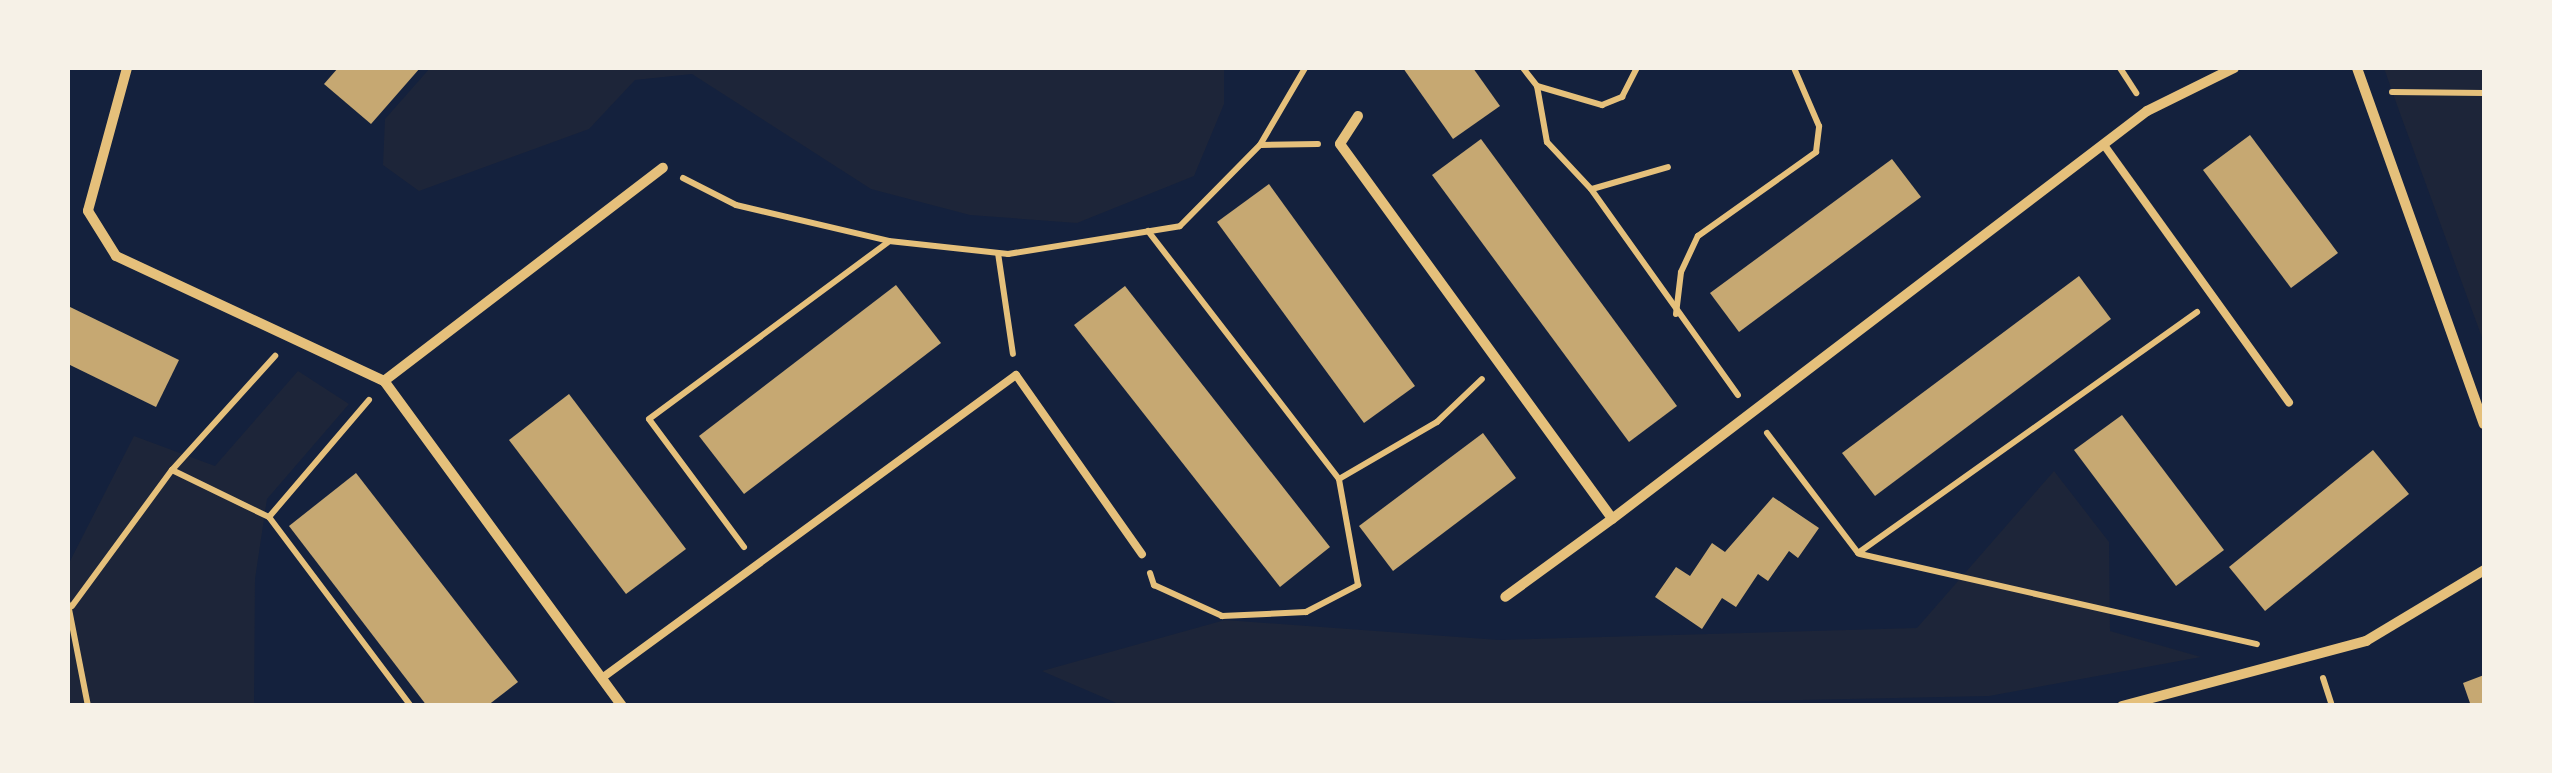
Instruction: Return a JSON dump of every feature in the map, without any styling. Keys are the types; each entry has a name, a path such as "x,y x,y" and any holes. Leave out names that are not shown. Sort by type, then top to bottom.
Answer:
{"street":[{"path":"127,68 88,211 116,256 384,382 622,706"},
{"path":"1506,596 1754,415 2147,111 2234,68"},
{"path":"2357,68 2484,424"},
{"path":"1358,116 1340,144 1612,519"},
{"path":"384,382 663,168"},
{"path":"2122,706 2316,657 2366,640 2484,570"}],"lane":[{"path":"2104,146 2289,402"},
{"path":"602,678 1016,375 1142,554"}],"path":[{"path":"663,168 736,205 890,241 998,253 1148,231 1180,226 1260,144 1305,68"},
{"path":"1523,68 1537,86 1546,142 1591,189 1676,315 1858,553 2316,657"},
{"path":"1537,86 1602,104 1622,97 1638,68"},
{"path":"1676,315 1681,272 1698,236 1816,152 1820,126 1794,68"},
{"path":"2365,98 2412,87 2484,92"},
{"path":"1260,144 1340,144"},
{"path":"1591,189 1668,168"},
{"path":"1142,554 1154,586 1222,616 1306,612 1358,585 1340,479 1148,231"},
{"path":"757,564 649,419 890,241"},
{"path":"998,253 1016,375"},
{"path":"1858,553 2214,299"},
{"path":"88,706 70,605 172,470 290,340"},
{"path":"1340,479 1437,422 1498,363"},
{"path":"269,517 384,382"},
{"path":"172,470 269,517 411,706"}],"shaded area":[{"path":"430,68 1224,68 1224,104 1194,176 1077,223 970,215 871,189 692,74 635,80 589,129 419,191 383,165 385,119"},
{"path":"2384,68 2484,68 2484,343 2397,105"},
{"path":"298,371 349,404 267,499 255,579 254,705 68,705 68,565 134,436 215,466"},
{"path":"2054,471 2109,542 2110,631 2201,657 1989,696 1529,706 1121,705 1042,671 1225,620 1499,640 1917,628"}],"building":[{"path":"338,68 420,68 371,124 324,84"},
{"path":"1403,68 1473,68 1500,106 1453,139"},
{"path":"2250,135 2338,253 2291,288 2203,170"},
{"path":"1481,139 1677,406 1629,442 1432,175"},
{"path":"1892,159 1921,197 1739,332 1710,293"},
{"path":"1269,184 1415,386 1364,423 1217,222"},
{"path":"2079,276 2111,319 1875,496 1842,453"},
{"path":"896,285 941,343 744,494 699,436"},
{"path":"1125,286 1330,547 1280,587 1074,325"},
{"path":"68,306 179,360 156,407 68,364"},
{"path":"569,394 686,549 626,594 509,440"},
{"path":"2122,415 2224,550 2176,586 2074,450"},
{"path":"1483,433 1516,478 1393,571 1359,526"},
{"path":"2373,450 2409,494 2265,611 2229,567"},
{"path":"356,473 518,682 487,706 427,706 289,526"},
{"path":"1773,497 1819,528 1798,558 1789,551 1768,581 1758,574 1736,607 1722,598 1702,629 1655,597 1676,567 1690,576 1712,543 1725,552"},
{"path":"2484,675 2484,706 2471,706 2463,683"}]}
